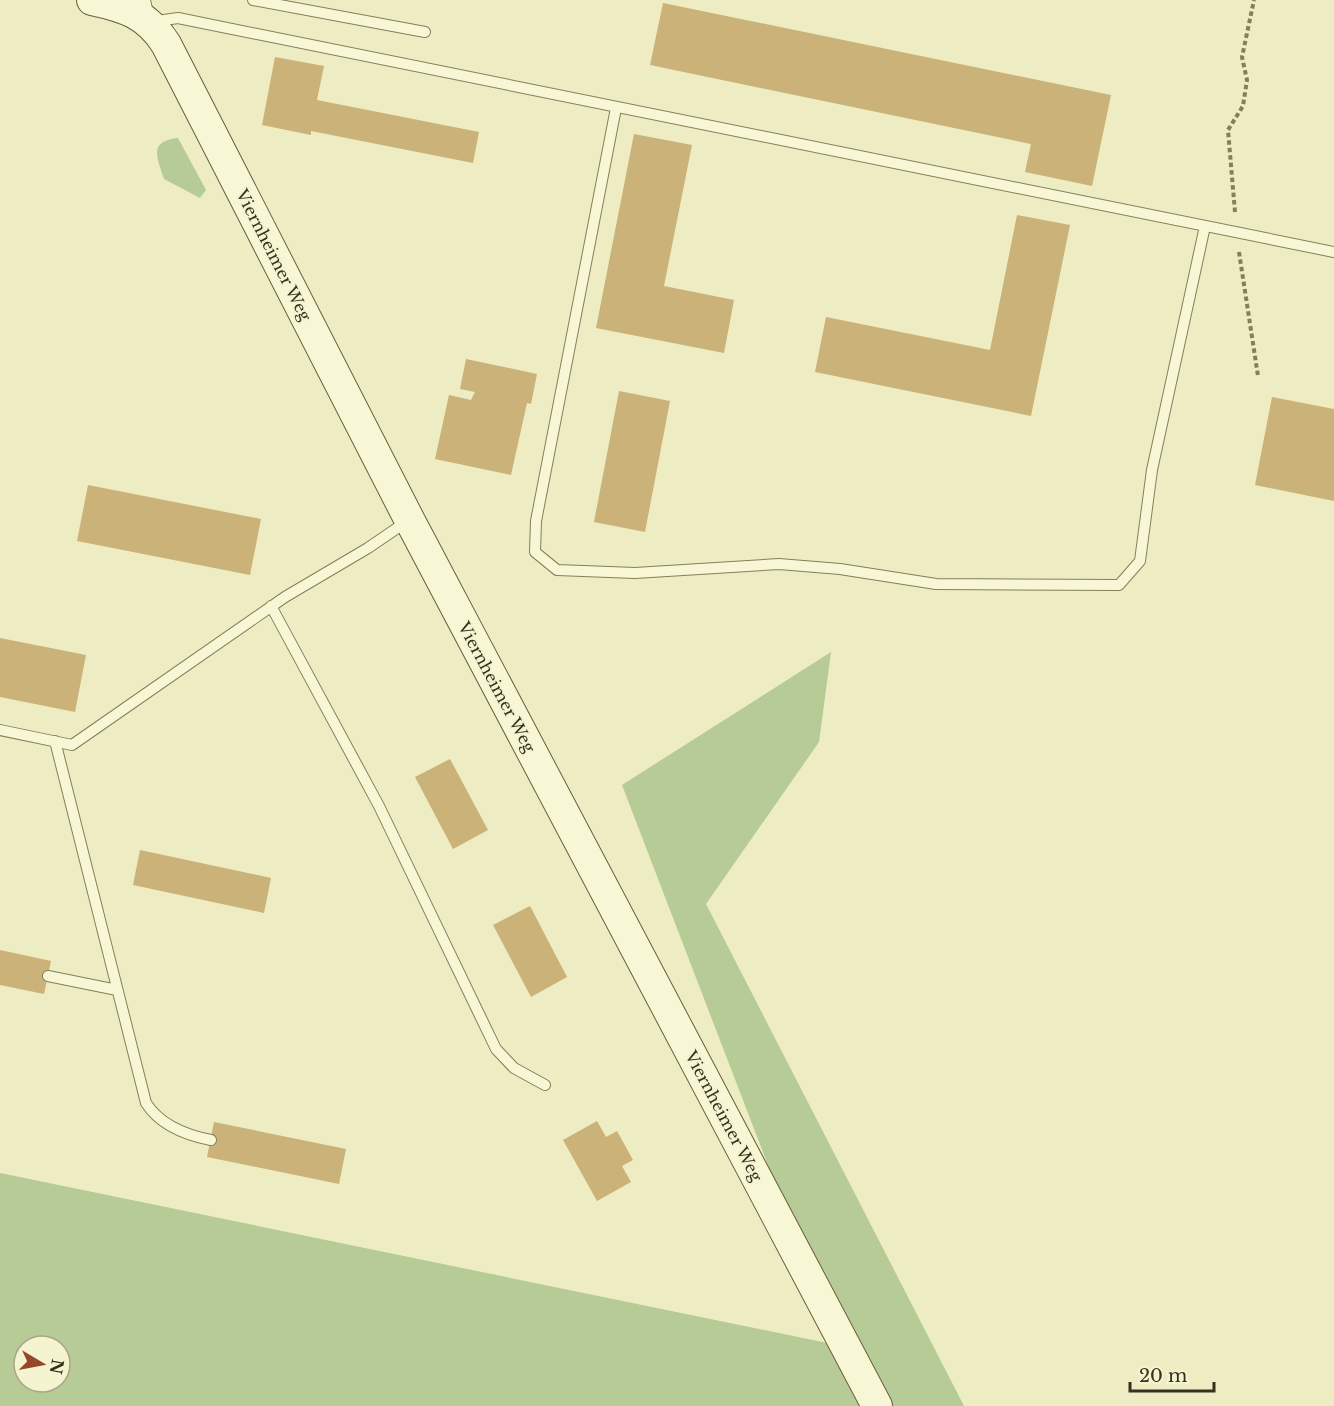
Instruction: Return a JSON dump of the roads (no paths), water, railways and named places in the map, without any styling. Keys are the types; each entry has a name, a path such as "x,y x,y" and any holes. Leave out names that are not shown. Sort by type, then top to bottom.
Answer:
{"street":[{"name":"Viernheimer Weg","path":"92,0 147,11 166,44 409,519 877,1406"}],"lane":[{"path":"253,0 425,32"},
{"path":"147,11 1334,252"},
{"path":"616,108 536,521 535,552 557,570 635,573 779,564 840,569 936,584 1119,585 1140,561 1152,470 1205,226"},
{"path":"0,730 72,745 271,606 368,548 409,519"},
{"path":"271,606 380,806 480,1020 496,1049 514,1068 545,1085"},
{"path":"55,741 146,1103 155,1118 197,1137 210,1140"},
{"path":"48,976 117,990"}]}
